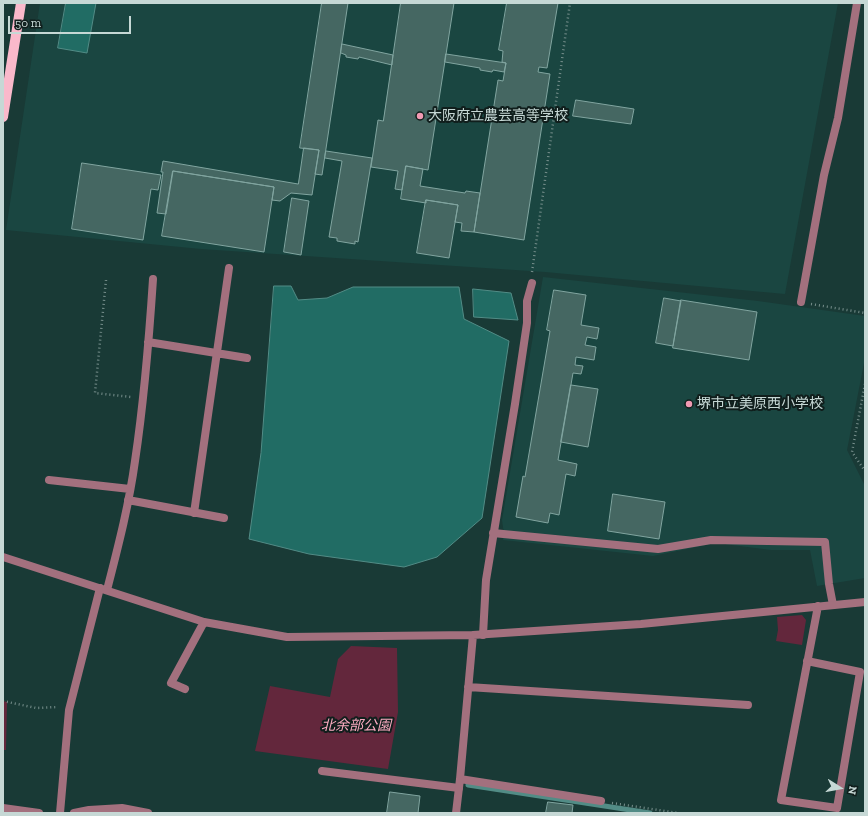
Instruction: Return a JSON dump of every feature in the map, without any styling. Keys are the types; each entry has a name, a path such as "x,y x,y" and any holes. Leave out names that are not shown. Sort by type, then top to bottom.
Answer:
{"main road":[{"path":"3,116 21,3"}],"street":[{"path":"801,302 824,175 838,118 857,3"},
{"path":"194,513 230,268"},
{"path":"60,813 70,706 122,532 130,489 144,399 153,279"},
{"path":"483,635 486,580 527,323 527,301 532,283"},
{"path":"148,342 247,358"},
{"path":"49,480 130,489"},
{"path":"128,500 224,518"},
{"path":"493,533 658,550 712,540 824,542 829,584 834,605"},
{"path":"3,556 204,622 287,637 483,635 641,624 865,602"},
{"path":"807,661 860,672 837,808 781,800 807,661 818,606"},
{"path":"185,689 171,683 204,622"},
{"path":"456,813 473,635"},
{"path":"468,687 748,705"},
{"path":"322,771 459,788"},
{"path":"460,779 601,801"},
{"path":"3,808 39,813"},
{"path":"74,813 89,810 122,808 148,813"}],"path":[{"path":"532,283 570,3"},
{"path":"106,280 95,393 144,399"},
{"path":"801,302 865,313"},
{"path":"865,384 852,452 865,471"},
{"path":"3,701 36,708 70,706"},
{"path":"601,801 678,813"}],"shaded area":[{"name":"大阪府立農芸高等学校","path":"40,3 838,3 785,294 545,272 201,249 6,230"},
{"path":"66,3 96,3 87,53 58,48"},
{"name":"堺市立美原西小学校","path":"543,277 758,301 865,316 865,358 847,450 865,486 865,578 817,586 810,550 771,550 716,543 653,556 503,540 504,534 502,520"},
{"path":"274,286 291,286 298,300 327,298 353,287 459,287 464,319 509,341 482,518 437,557 404,567 309,554 249,539 261,453"},
{"path":"473,289 511,293 518,320 474,317"}],"green space":[{"path":"802,615 806,620 802,645 776,641 778,630 777,617"},
{"name":"北余部公園","path":"351,646 397,648 398,712 388,769 255,751 270,686 330,697 338,659"},
{"path":"3,701 7,702 6,750 3,750"}],"building":[{"path":"322,3 348,3 322,175 315,174 319,150 300,148"},
{"path":"401,3 454,3 428,170 406,166 402,190 395,189 398,171 371,167 378,120 383,121"},
{"path":"507,3 558,3 547,68 539,67 538,72 550,74 524,240 474,232 498,80 503,81 506,63 502,62 503,51 499,50"},
{"path":"342,44 393,55 392,65 359,57 358,59 346,57 346,55 341,53"},
{"path":"446,54 506,63 504,72 480,70 480,68 445,62"},
{"path":"576,100 634,109 631,124 573,116"},
{"path":"304,148 319,150 312,195 291,193 280,201 272,200 274,187 173,171 166,214 157,213 163,172 161,172 163,161 298,184"},
{"path":"326,151 372,158 358,242 355,241 355,244 337,241 337,238 329,237 342,161 325,158"},
{"path":"82,163 161,175 158,190 151,189 143,240 72,229"},
{"path":"406,166 423,169 420,186 465,193 466,191 480,193 474,232 461,231 462,223 455,222 458,205 426,200 426,203 401,199"},
{"path":"173,171 274,187 264,252 162,236"},
{"path":"292,198 309,201 301,255 284,252"},
{"path":"426,200 458,205 449,258 417,253"},
{"path":"554,290 586,295 581,325 599,328 597,339 587,337 585,345 596,347 594,360 576,357 575,365 583,366 581,374 573,373 558,460 577,464 575,476 566,474 559,515 550,513 548,523 516,517 523,476 525,477 550,331 547,330"},
{"path":"664,298 681,301 673,346 656,343"},
{"path":"681,300 757,312 749,360 673,348"},
{"path":"571,385 598,389 588,447 561,442"},
{"path":"613,494 665,502 659,539 608,531"},
{"path":"390,792 420,796 418,813 387,813"},
{"path":"548,802 573,805 572,813 546,813"}],"waterway":[{"path":"468,785 650,813"}],"place":[{"name":"大阪府立農芸高等学校","path":"420,116"},
{"name":"堺市立美原西小学校","path":"689,404"}]}
